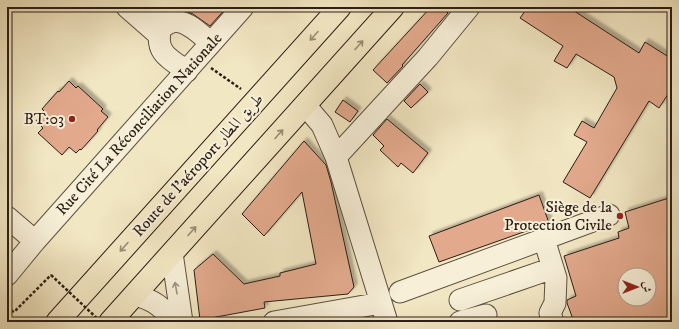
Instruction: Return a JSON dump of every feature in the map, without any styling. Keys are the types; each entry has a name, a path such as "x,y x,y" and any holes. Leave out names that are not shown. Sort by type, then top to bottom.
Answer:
{"highway":[{"name":"Route de l'aéroport طريق المطار","path":"57,322 340,7"},
{"path":"110,322 393,7"}],"street":[{"path":"127,7 165,29"},
{"path":"155,7 165,29 161,49 164,56 198,57 187,25 180,22 165,29"},
{"name":"Rue Cité La Réconciliation Nationale","path":"7,275 35,241 243,7"},
{"path":"336,157 428,57 469,7"},
{"path":"274,322 384,312 336,157 322,126 305,105"},
{"path":"400,292 609,215"},
{"path":"7,217 35,241"},
{"path":"544,239 556,278 555,303 550,313 553,322"},
{"path":"172,253 182,322"},
{"path":"460,300 553,268"},
{"path":"135,295 149,299 160,306 174,322"},
{"path":"460,322 486,314"}],"path":[{"path":"198,57 256,100"},
{"path":"7,308 14,312 52,275 101,322"}],"building":[{"path":"173,7 227,7 210,26 193,14 176,10"},
{"path":"431,7 441,7 448,13 387,83 373,70"},
{"path":"528,7 568,7 639,53 645,42 672,59 672,88 659,108 649,101 590,198 563,182 587,142 574,135 582,121 594,128 617,88 614,77 576,54 567,68 554,61 563,46 520,18"},
{"name":"BT:03","path":"69,81 76,88 78,86 103,109 101,111 108,117 81,150 80,149 76,153 69,147 62,155 38,133 43,128 36,121 44,111 42,109"},
{"path":"420,84 428,92 411,108 404,101"},
{"path":"343,100 358,111 350,122 335,112"},
{"path":"387,119 428,153 413,173 401,163 398,167 380,150 384,146 373,135"},
{"path":"304,141 326,165 354,287 348,294 264,302 265,308 200,320 194,270 213,254 244,284 280,276 280,273 316,264 302,192 264,236 242,214"},
{"path":"539,195 549,223 439,262 429,236"},
{"path":"672,197 672,322 574,322 567,300 576,296 564,256 619,238 618,232 629,228 625,212"}],"place":[{"name":"BT:03","path":"72,119"},
{"name":"Siège de la Protection Civile","path":"620,216"}]}
